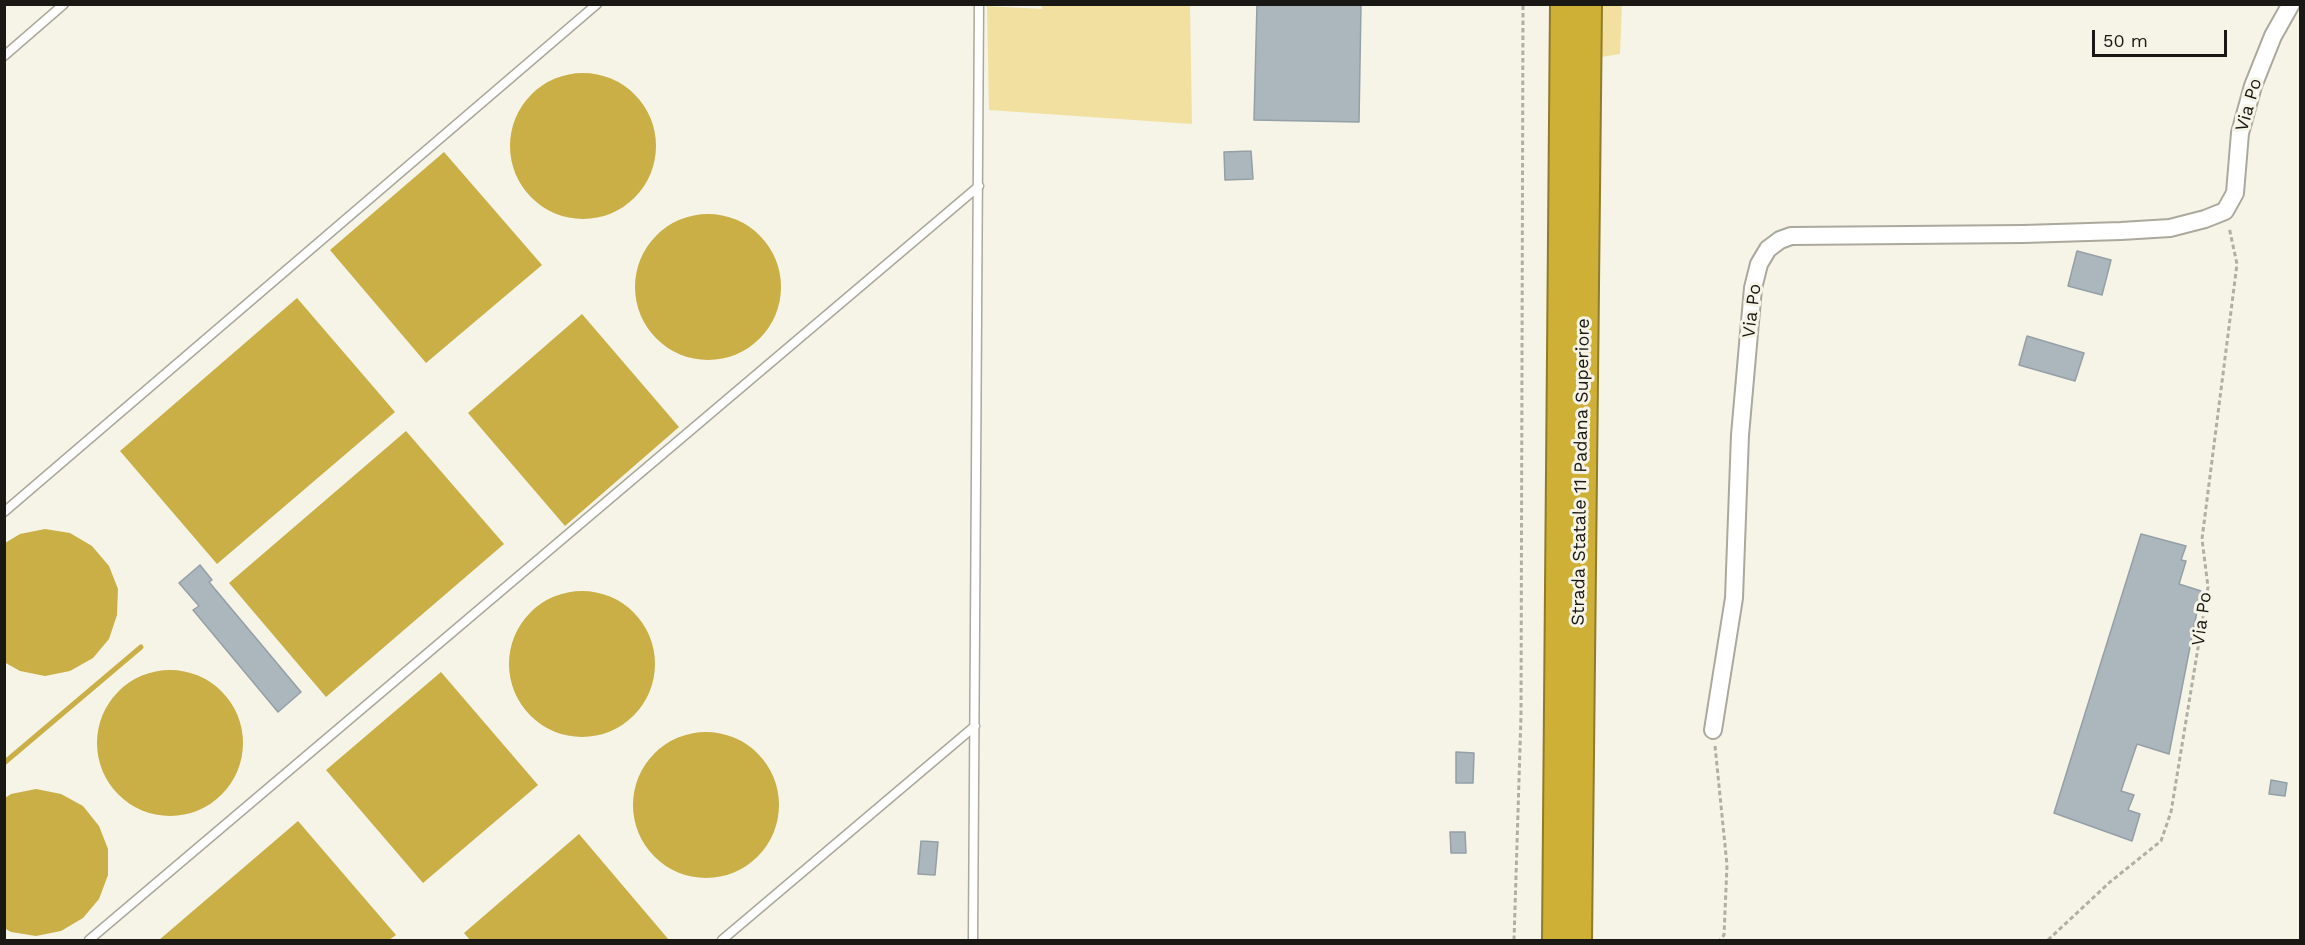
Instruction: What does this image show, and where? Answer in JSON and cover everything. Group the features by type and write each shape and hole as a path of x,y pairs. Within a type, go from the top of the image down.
{"highway":[{"name":"Strada Statale 11 Padana Superiore","path":"1557,940 1564,4"},
{"name":"Strada Statale 11 Padana Superiore","path":"1577,940 1587,4"}],"street":[{"name":"Via Po","path":"1713,730 1734,598 1740,435 1753,288 1759,264 1768,249 1780,240 1791,236 2034,234 2170,228 2225,211 2235,193 2240,133 2253,86 2273,36 2291,4"}],"lane":[{"path":"4,56 64,4"},
{"path":"4,512 597,4"},
{"path":"973,940 979,4"},
{"path":"89,940 979,186"},
{"path":"722,940 975,726"}],"path":[{"path":"1514,940 1521,716 1523,4"},
{"name":"Via Po","path":"2048,940 2110,882 2161,841 2171,812 2208,587 2202,539 2237,264 2225,211"},
{"path":"1713,730 1726,865 1724,935 1720,940"}],"shaded area":[{"path":"1042,5 1190,5 1192,124 989,110 987,6 1042,9"},
{"path":"1595,5 1622,5 1620,54 1595,58"},
{"path":"583,73 611,79 634,95 650,118 656,146 650,174 634,197 611,213 583,219 555,213 532,197 516,174 510,146 516,118 532,95 555,79"},
{"path":"444,152 542,265 426,363 330,250"},
{"path":"708,214 736,220 759,236 775,259 781,287 775,315 759,338 736,354 708,360 680,354 657,338 641,315 635,287 641,259 657,236 680,220"},
{"path":"297,298 395,412 217,564 120,451"},
{"path":"582,314 679,427 565,526 468,413"},
{"path":"406,431 504,544 326,697 229,583"},
{"path":"45,529 70,533 92,546 109,566 118,589 117,615 109,639 93,658 70,671 45,676 20,671 4,662 5,543 20,534"},
{"path":"582,591 610,597 633,613 649,636 655,664 649,692 633,715 610,731 582,737 554,731 531,715 515,692 509,664 515,636 531,613 554,597"},
{"path":"170,670 198,676 221,692 237,715 243,743 237,771 221,794 198,810 170,816 142,810 119,794 103,771 97,743 103,715 119,692 142,676"},
{"path":"441,672 538,785 423,883 326,770"},
{"path":"706,732 734,738 757,754 773,777 779,805 773,833 757,856 734,872 706,878 678,872 655,856 639,833 633,805 639,777 655,754 678,738"},
{"path":"36,789 61,794 83,806 99,826 108,849 108,875 99,899 83,918 61,931 36,936 11,932 4,928 5,798 11,794"},
{"path":"298,821 396,935 389,940 159,940"},
{"path":"579,834 669,940 470,940 464,933"}],"building":[{"path":"1257,4 1361,4 1359,122 1254,120"},
{"path":"1251,151 1253,179 1225,180 1224,152"},
{"path":"2077,251 2111,260 2102,295 2068,286"},
{"path":"2027,336 2084,353 2075,381 2019,365"},
{"path":"2141,534 2186,546 2181,560 2186,561 2179,584 2201,591 2169,754 2137,744 2121,791 2134,795 2128,810 2140,814 2132,841 2054,813"},
{"path":"200,565 212,580 209,582 301,692 278,712 193,610 199,606 179,583"},
{"path":"1456,752 1474,753 1473,783 1456,783"},
{"path":"2271,780 2287,783 2285,796 2269,794"},
{"path":"1450,832 1465,832 1466,853 1451,853"},
{"path":"921,841 938,842 935,875 918,874"}],"waterway":[{"path":"4,763 141,647"}]}
